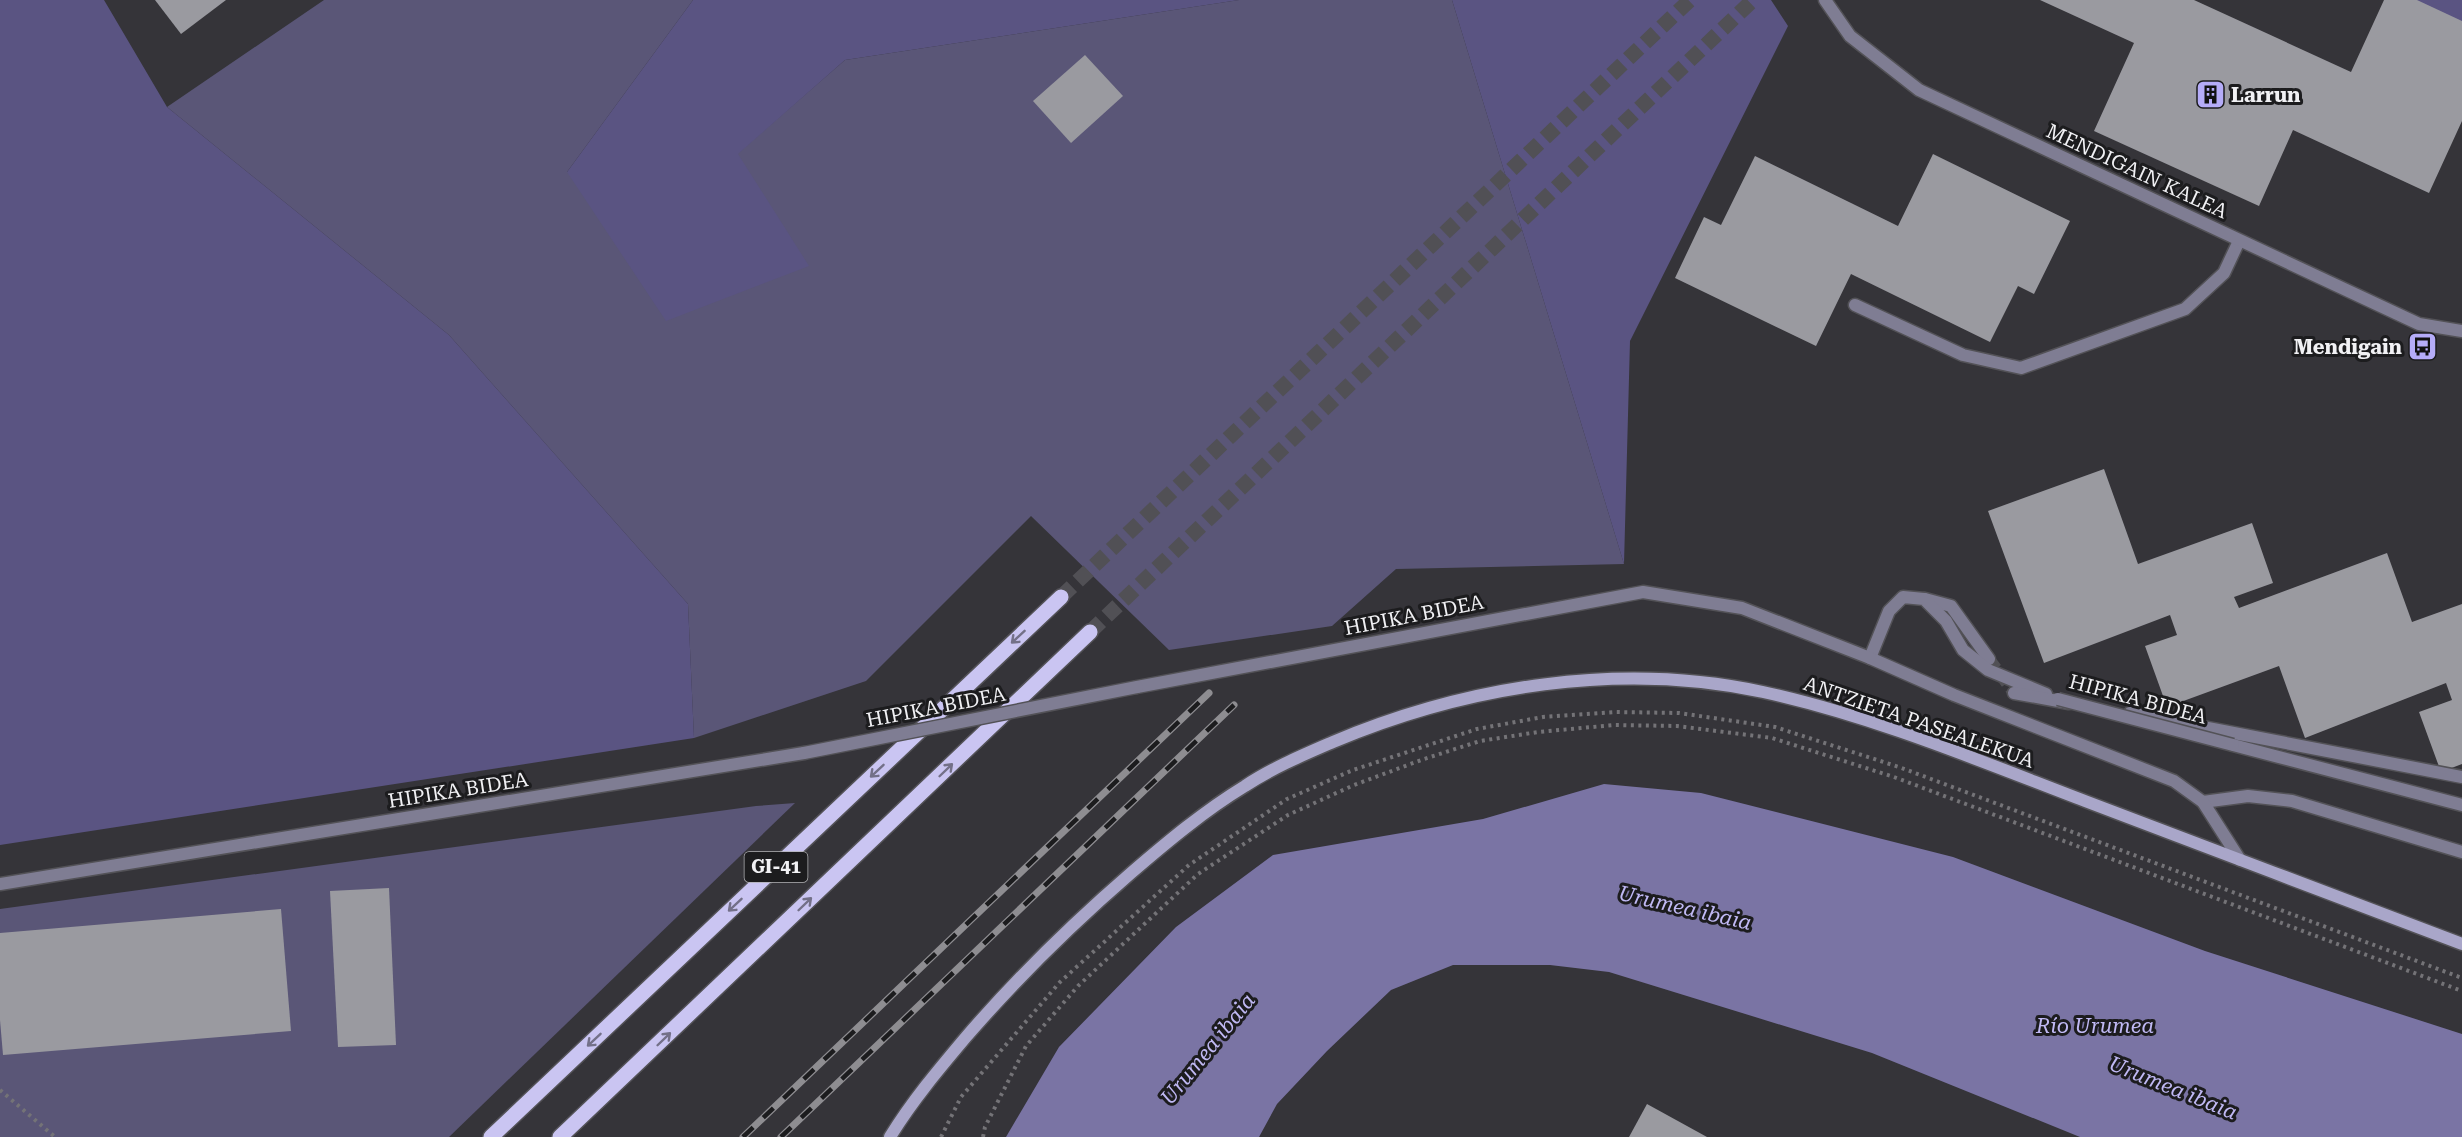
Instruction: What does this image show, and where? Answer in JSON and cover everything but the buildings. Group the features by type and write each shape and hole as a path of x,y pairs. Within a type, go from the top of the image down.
{"main road":[{"name":"GI-41","path":"491,1137 1061,597"},
{"name":"GI-41","path":"560,1137 1090,632"},
{"name":"ANTZIETA PASEALEKUA","path":"890,1137 927,1083 991,1009 1057,939 1149,858 1195,821 1246,785 1299,757 1413,712 1480,695 1549,684 1620,678 1689,681 1758,691 1825,707 1964,755 2462,944"}],"street":[{"name":"MENDIGAIN KALEA","path":"1825,0 1850,36 1919,90 2419,324 2462,331"},
{"path":"1855,305 1963,356 2021,368 2186,309 2223,273 2239,240"},
{"name":"HIPIKA BIDEA","path":"0,884 804,753 1137,687 1643,592 1742,608 1870,658 1954,695 2174,780 2203,802 2240,860"},
{"path":"1870,658 1889,611 1903,597 1924,598 1951,606 1989,658"},
{"name":"HIPIKA BIDEA","path":"1924,598 1946,621 1963,650 1988,670 2058,699 2462,805"},
{"path":"2014,693 2196,725 2462,777"},
{"path":"2203,802 2248,796 2292,801 2462,852"}],"path":[{"path":"941,1137 962,1097 1060,982 1189,865 1287,799 1353,770 1477,729 1543,717 1616,712 1679,713 1775,727 1910,771 2462,978"},
{"path":"983,1137 1026,1046 1078,986 1198,874 1288,815 1354,785 1480,741 1538,732 1614,725 1666,726 1772,738 1894,777 2462,991"},
{"path":"0,1090 55,1137"}],"shaded area":[{"path":"0,0 104,0 167,107 449,335 688,604 694,738 0,845"},
{"path":"324,0 693,0 567,172 737,154 845,60 1239,0 1452,0 1624,564 1396,569 1332,626 1169,650 1031,516 866,681 694,738 688,604 449,335 167,107"},
{"path":"693,0 1239,0 845,60 738,154 809,266 666,321 567,172"},
{"path":"1452,0 1771,0 1788,26 1630,341 1624,564"},
{"path":"2384,0 2462,0 2462,38"},
{"path":"795,803 449,1137 0,1137 0,909 756,806"}],"water":[{"name":"Río Urumea","path":"1604,784 1701,793 1953,857 2205,951 2462,1034 2462,1137 2080,1137 1872,1053 1609,972 1550,965 1453,965 1391,990 1327,1051 1277,1104 1259,1137 1006,1137 1059,1047 1176,927 1273,855 1483,819"}],"tunnel":[{"path":"1061,597 1690,0"},
{"path":"1090,632 1753,0"},
{"path":"1989,659 2014,693"}],"railway":[{"path":"743,1137 1209,693"},
{"path":"781,1137 1234,705"}],"place":[{"name":"Larrun","path":"2210,95"},
{"name":"Mendigain","path":"2423,347"}],"water label":[{"name":"Urumea ibaia","path":"1685,908"},
{"name":"Urumea ibaia","path":"1208,1049"},
{"name":"Urumea ibaia","path":"2173,1088"}]}
